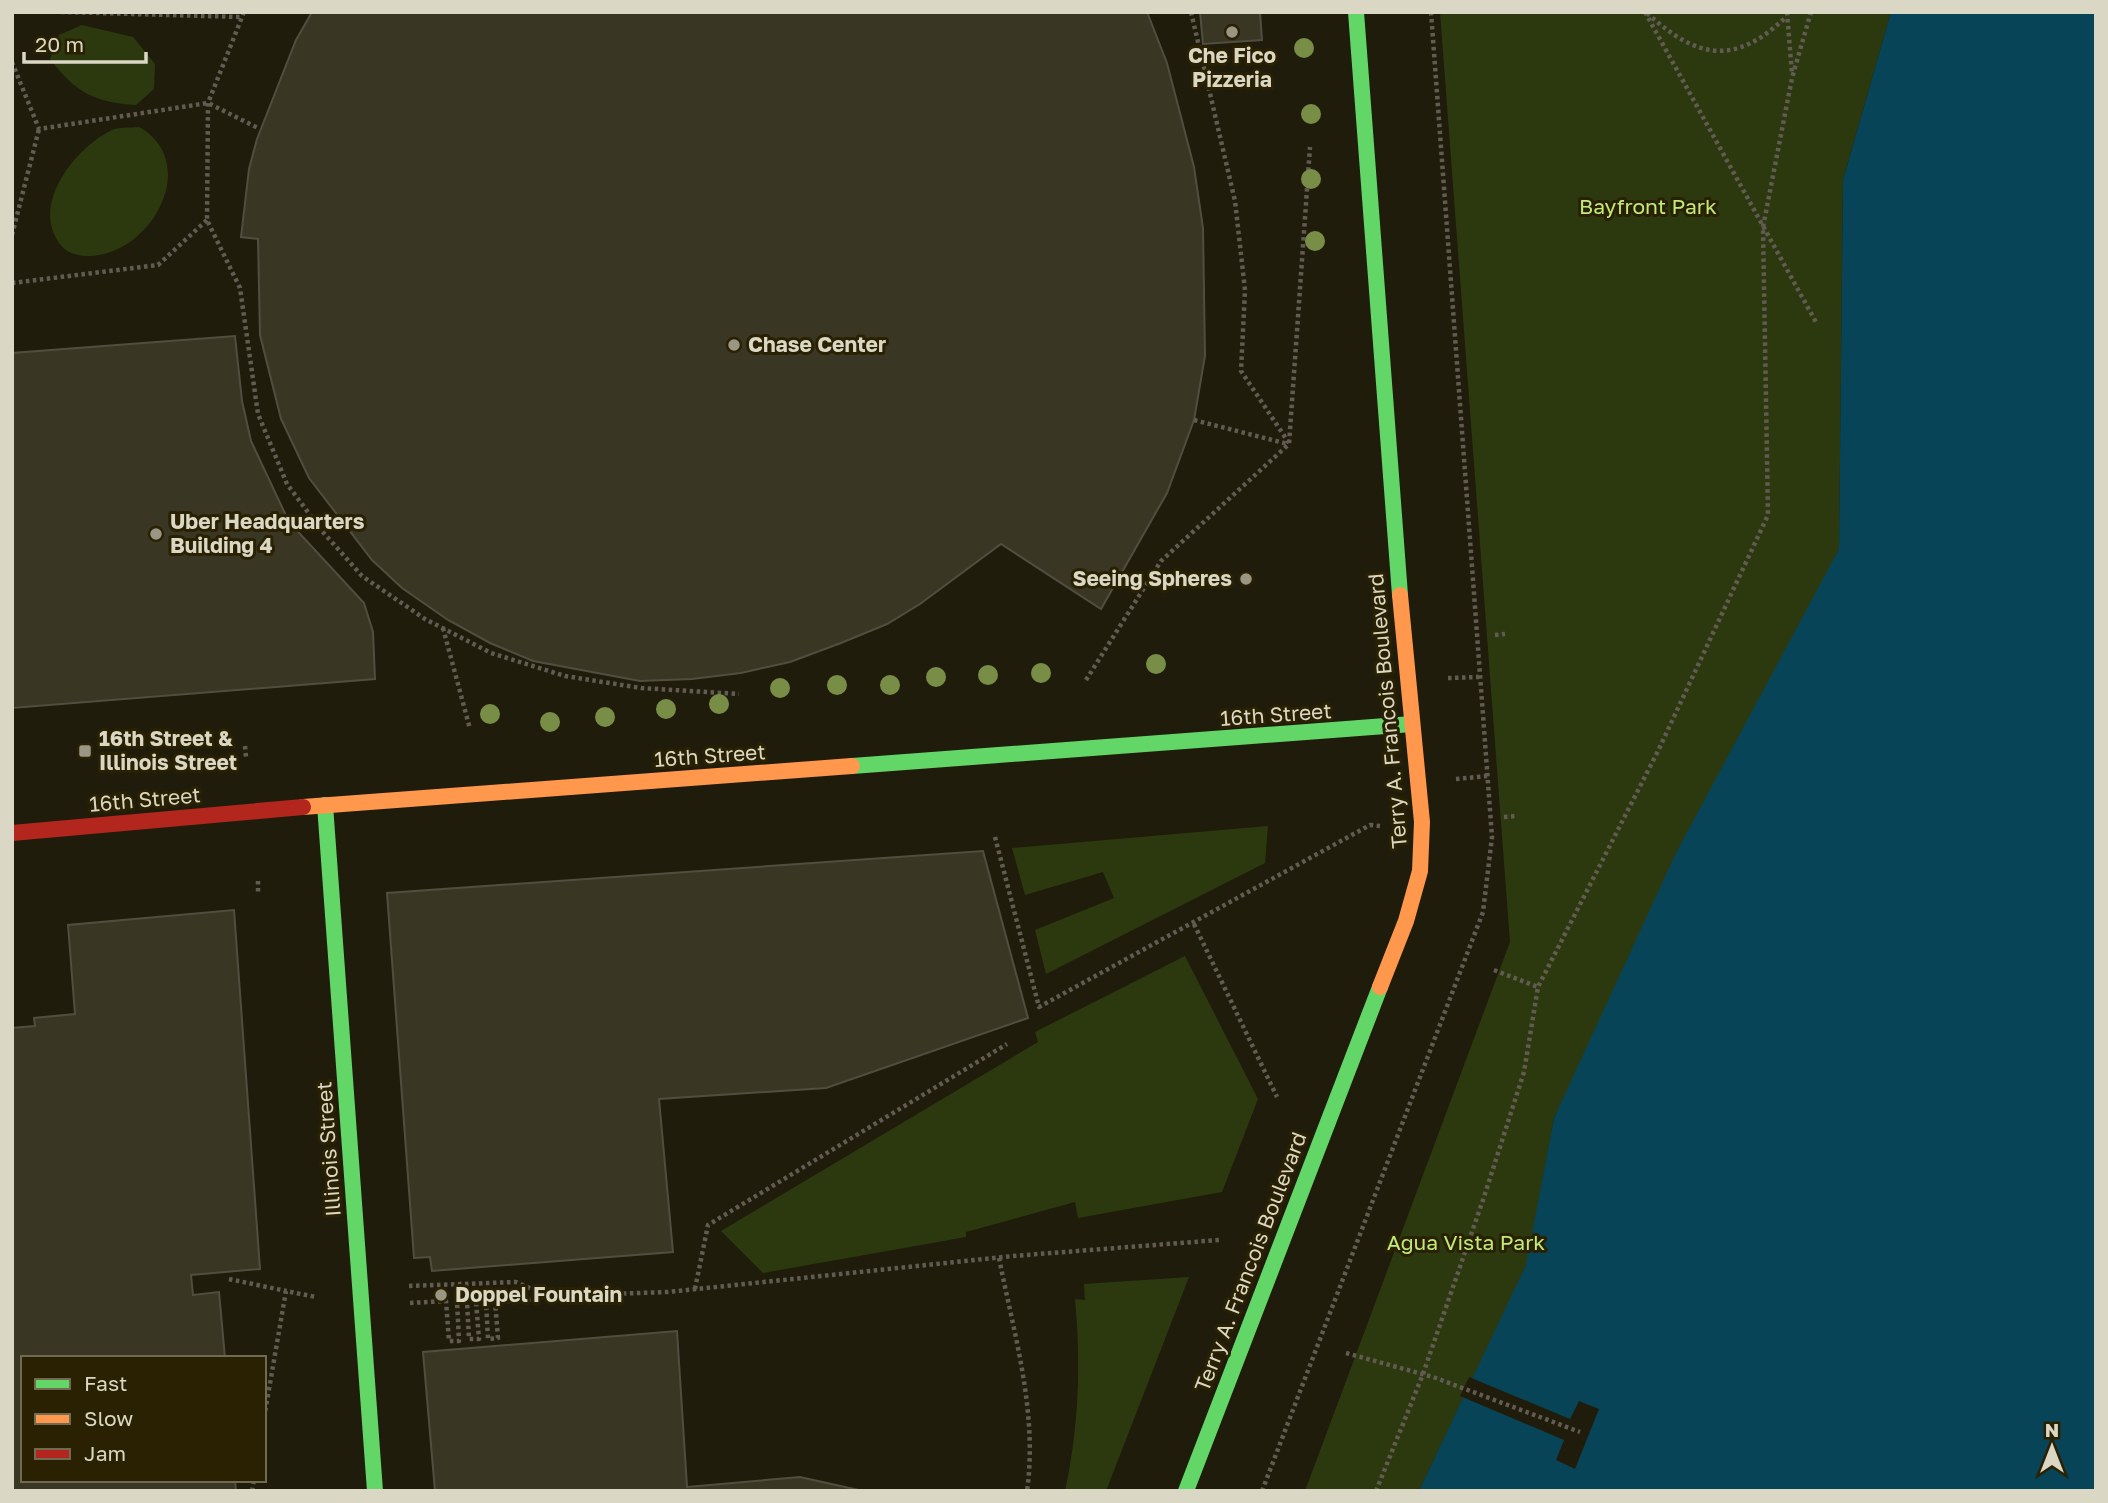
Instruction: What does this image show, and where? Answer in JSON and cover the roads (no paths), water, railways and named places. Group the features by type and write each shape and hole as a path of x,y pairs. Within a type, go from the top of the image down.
{"street":[{"name":"Terry A. Francois Boulevard","path":"1186,1491 1406,921 1420,871 1422,822 1401,612 1356,12"},
{"name":"16th Street","path":"12,833 325,805 1412,724"},
{"name":"Illinois Street","path":"325,805 375,1491"}],"water":[{"path":"1891,12 2096,12 2096,1491 1419,1491 1526,1265 1554,1118 1675,855 1839,549 1843,180"}],"place":[{"name":"Che Fico Pizzeria","path":"1232,32"},
{"name":"Chase Center","path":"734,345"},
{"name":"Uber Headquarters Building 4","path":"156,534"},
{"name":"Seeing Spheres","path":"1246,579"},
{"name":"16th Street & Illinois Street","path":"85,751"},
{"name":"Doppel Fountain","path":"441,1295"}],"park label":[{"name":"Bayfront Park","path":"1648,207"},
{"name":"Agua Vista Park","path":"1466,1243"}]}
